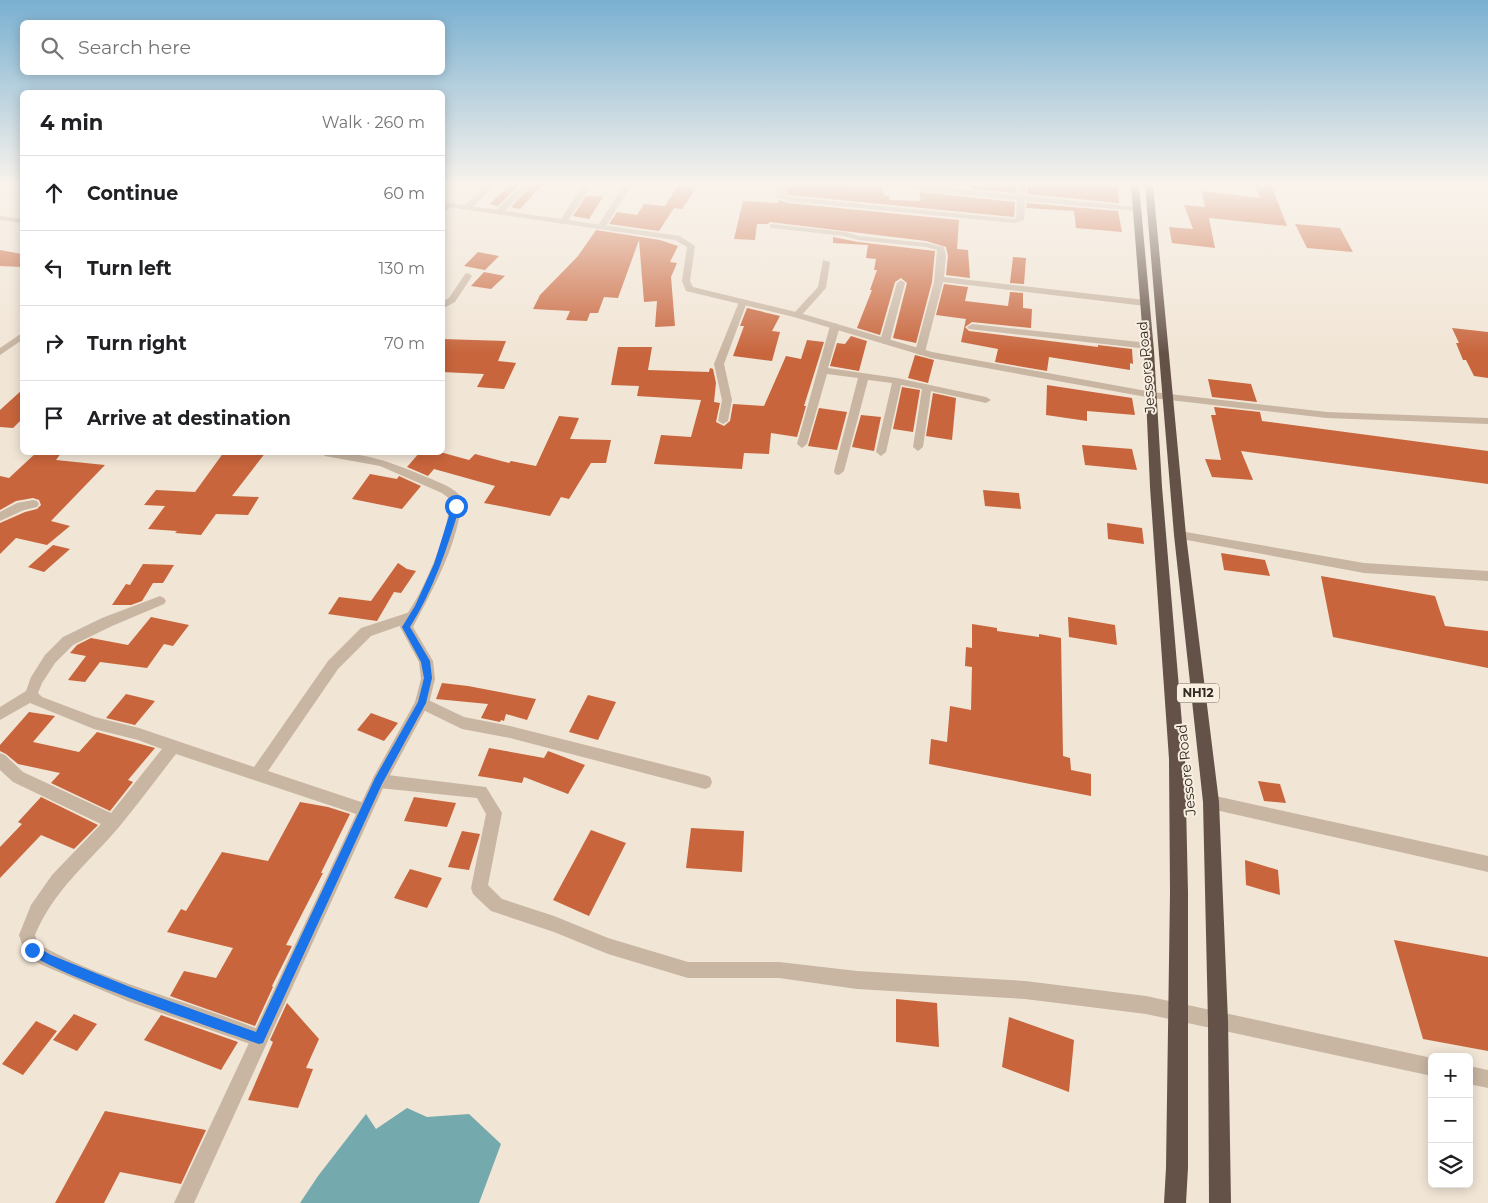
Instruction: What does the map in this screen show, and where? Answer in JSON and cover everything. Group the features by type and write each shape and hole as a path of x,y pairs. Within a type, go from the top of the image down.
{"highway":[{"name":"Jessore Road","path":"1140,241 1149,346 1156,487 1177,759 1180,892 1175,1203"},
{"name":"Jessore Road","path":"1154,241 1180,535 1211,802 1218,1021 1220,1203"}],"street":[{"path":"682,241 691,246 686,280 689,289 797,315 920,352 1168,398 1327,415 1488,421"},
{"path":"890,241 935,247 941,249 943,253 939,279 920,352"},
{"path":"797,315 822,288 826,262"},
{"path":"445,304 452,300 468,276"},
{"path":"939,279 1145,304"},
{"path":"885,341 901,283"},
{"path":"723,421 727,400 719,364 743,302"},
{"path":"802,444 835,326"},
{"path":"972,328 1149,346"},
{"path":"0,352 20,337"},
{"path":"822,370 897,381 986,400"},
{"path":"839,471 864,375"},
{"path":"881,452 897,381"},
{"path":"918,447 927,387"},
{"path":"184,1203 365,810 422,703 428,678 426,661 406,627 410,617 418,607 438,564 454,514 456,498 446,490 382,463 341,455"},
{"path":"0,517 21,506 33,504"},
{"path":"1180,535 1364,568 1488,576"},
{"path":"0,714 31,695 36,681 50,660 68,641 107,622 160,601"},
{"path":"257,775 333,665 366,632 410,617"},
{"path":"31,695 37,701 94,723 139,734 365,810"},
{"path":"422,703 462,723 510,732 705,782"},
{"path":"173,747 113,822 58,881 37,912 27,935 32,950 48,959 130,993 259,1038"},
{"path":"0,760 18,777 113,822"},
{"path":"379,781 482,792 494,813 479,888 497,905 554,924 608,946 688,970 779,970 856,980 1025,990 1146,1005 1428,1066"},
{"path":"1211,802 1488,864"},
{"path":"1473,1076 1488,1079"}],"water":[{"path":"407,1108 427,1117 469,1114 501,1144 479,1203 300,1203 318,1176 366,1114 376,1129"}],"building":[{"path":"588,241 639,241 618,298 604,297 598,313 590,313 587,321 566,320 570,311 533,309 540,295 578,256"},
{"path":"639,241 663,241 678,246 670,262 677,263 671,277 675,326 655,327 657,301 644,302"},
{"path":"833,241 854,241 935,251 932,282 916,343 893,338 907,283 901,278 895,282 880,335 857,328 872,290 870,290 877,270 874,270 876,259 866,258 868,245 833,243"},
{"path":"926,241 958,241 957,249 968,250 970,278 946,275 948,256 946,247"},
{"path":"1172,241 1214,241 1215,248 1172,243"},
{"path":"1304,241 1347,241 1353,252 1307,248"},
{"path":"0,250 20,254 20,267 0,266"},
{"path":"478,252 499,256 485,270 464,266"},
{"path":"1013,257 1026,258 1024,284 1010,283"},
{"path":"484,272 505,276 491,289 471,286"},
{"path":"944,284 968,287 965,301 1008,306 1010,292 1023,293 1023,308 1032,309 1031,328 972,322 965,327 969,331 1098,347 1098,345 1132,349 1133,364 1130,363 1130,370 1049,357 1047,371 995,362 998,349 961,342 966,319 936,315"},
{"path":"747,308 780,316 772,331 780,332 772,361 733,356 744,326 740,326"},
{"path":"1452,328 1488,332 1488,378 1474,376 1466,360 1463,360 1456,343 1459,343"},
{"path":"851,336 867,341 859,371 830,366 837,343 845,344"},
{"path":"445,339 506,341 498,361 516,363 504,389 477,387 484,374 445,372"},
{"path":"807,340 824,342 804,406 806,406 797,437 771,433 769,454 744,453 742,469 654,464 661,435 691,437 701,400 637,396 639,386 611,385 618,347 652,347 648,370 709,372 710,368 713,369 716,383 714,402 720,403 716,422 724,426 730,421 733,404 764,406 786,356 801,359"},
{"path":"915,355 934,360 928,383 908,378"},
{"path":"1208,379 1251,384 1257,402 1212,397"},
{"path":"1047,385 1132,398 1135,415 1087,411 1087,421 1046,415"},
{"path":"902,387 920,390 913,432 893,429"},
{"path":"20,392 20,421 13,428 0,427 0,410"},
{"path":"933,393 956,398 952,440 926,436"},
{"path":"1214,407 1260,412 1262,421 1488,451 1488,484 1241,451 1253,480 1212,477 1205,459 1221,460 1211,415 1216,415"},
{"path":"819,408 847,412 837,450 808,446"},
{"path":"861,415 881,417 874,451 852,447"},
{"path":"559,416 579,418 570,439 611,440 606,463 591,463 569,499 561,497 550,516 484,503 495,486 434,469 428,476 407,467 417,455 445,455 445,453 469,460 475,454 509,463 511,461 536,466"},
{"path":"1082,445 1132,449 1137,470 1085,465"},
{"path":"34,455 60,455 56,460 105,465 51,521 70,526 47,545 16,538 0,554 0,523 37,509 41,505 39,500 33,498 16,501 0,510 0,476 9,478"},
{"path":"222,455 264,455 232,496 259,497 248,515 216,514 201,535 148,529 165,506 144,505 156,490 195,492"},
{"path":"370,474 397,479 399,476 421,486 402,509 352,499"},
{"path":"983,490 1019,493 1021,509 985,506"},
{"path":"1107,523 1142,528 1144,544 1108,539"},
{"path":"53,545 70,549 44,572 28,567"},
{"path":"1221,553 1265,560 1270,576 1224,570"},
{"path":"398,563 407,569 416,571 401,593 394,592 377,621 328,614 339,597 371,601"},
{"path":"143,564 174,565 163,583 153,583 142,601 131,605 112,605 126,584 130,585"},
{"path":"1321,576 1435,596 1445,626 1488,631 1488,668 1333,637"},
{"path":"151,617 189,625 173,646 164,644 147,668 100,662 85,682 68,680 86,656 70,653 77,645 91,638 128,645"},
{"path":"1068,617 1115,625 1117,645 1069,637"},
{"path":"972,624 997,628 997,631 1039,637 1039,634 1061,638 1063,756 1070,758 1071,770 1091,774 1091,796 929,764 931,739 947,742 950,706 971,710 972,667 965,666 966,647 972,648"},
{"path":"442,683 536,699 527,720 506,714 504,721 501,720 500,722 481,718 488,704 436,699"},
{"path":"126,694 155,701 135,725 106,718"},
{"path":"588,695 616,702 598,740 569,732"},
{"path":"29,712 55,716 33,742 79,752 97,732 155,748 128,780 133,782 110,811 51,783 60,773 18,764 0,751 0,745"},
{"path":"371,713 398,723 384,741 357,730"},
{"path":"489,748 544,758 548,751 585,765 568,794 524,777 522,783 478,776"},
{"path":"1258,781 1280,784 1286,803 1264,801"},
{"path":"41,797 98,825 74,849 41,835 0,878 0,847 22,824 18,822"},
{"path":"414,797 456,803 447,827 404,821"},
{"path":"300,802 328,807 350,814 321,873 323,873 286,945 292,946 255,1026 170,996 184,971 216,978 233,948 167,932 181,909 186,911 222,852 268,861"},
{"path":"691,828 744,831 742,872 686,868"},
{"path":"591,830 626,843 589,916 553,900"},
{"path":"462,831 480,834 469,870 448,867"},
{"path":"1245,860 1278,870 1280,895 1246,885"},
{"path":"410,869 442,878 427,908 394,898"},
{"path":"1394,940 1488,957 1488,1051 1423,1039"},
{"path":"896,999 937,1003 939,1047 896,1042"},
{"path":"287,1003 319,1039 306,1068 313,1069 298,1108 248,1100 273,1042 270,1040"},
{"path":"74,1014 97,1024 77,1051 53,1040"},
{"path":"161,1015 238,1042 221,1070 144,1040"},
{"path":"1009,1017 1074,1040 1069,1092 1002,1067"},
{"path":"36,1021 57,1031 23,1075 2,1064"},
{"path":"105,1111 206,1130 181,1184 120,1172 104,1203 55,1203"}],"route":[{"path":"32,950 48,959 130,993 259,1038 379,781 422,703 428,678 426,661 406,627 410,617 418,607 438,564 456,506"}]}
